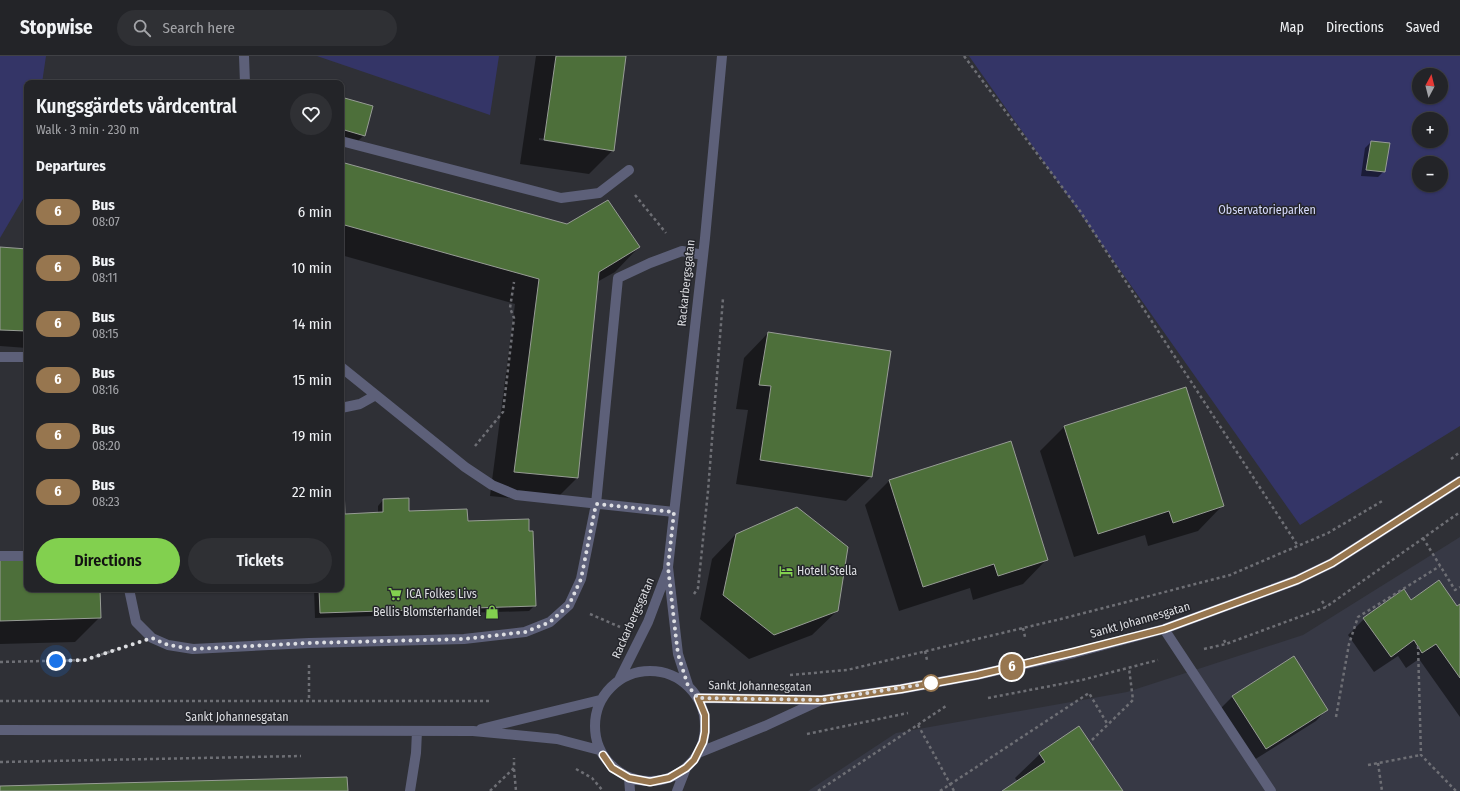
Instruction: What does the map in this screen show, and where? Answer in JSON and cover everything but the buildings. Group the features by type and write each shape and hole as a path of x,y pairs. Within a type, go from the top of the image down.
{"street":[{"path":"244,56 245,80"},
{"name":"Rackarbergsgatan","path":"688,686 678,654 668,567 703,255 722,56"},
{"path":"344,142 561,198 598,194 629,170"},
{"path":"130,592 136,622 152,638 168,645 193,649 309,643 464,639 525,632 550,622 569,605 581,579 596,504 618,278 650,263 682,251 703,255"},
{"path":"0,357 24,357"},
{"path":"344,369 460,463 492,484 516,495 674,512"},
{"path":"344,407 360,404 376,395"},
{"name":"Sankt Johannesgatan","path":"698,698 822,700 901,689 977,675 1164,629 1297,580 1332,563 1460,481"},
{"path":"0,556 24,556"},
{"name":"Rackarbergsgatan","path":"620,678 648,622 668,567"},
{"path":"1164,629 1271,791"},
{"path":"657,670 672,674 688,686 698,698 705,715 705,732 703,742 694,760 686,768 669,778 650,782 629,778 612,768 599,750 594,731 594,719 600,700 611,685 620,678 638,671 657,670"},
{"name":"Sankt Johannesgatan","path":"473,731 600,700"},
{"name":"Sankt Johannesgatan","path":"698,753 765,726 822,700"},
{"name":"Sankt Johannesgatan","path":"0,730 473,731 557,739 599,750"},
{"path":"410,791 416,753 417,731"},
{"path":"677,791 686,768"},
{"path":"629,778 630,791"}],"path":[{"path":"964,56 1080,211 1298,546"},
{"path":"620,177 682,251"},
{"path":"460,463 503,412 514,318 510,308 514,282"},
{"path":"698,588 708,491 724,293"},
{"path":"1448,460 1460,452"},
{"path":"786,675 847,670 1065,618 1230,575 1328,533 1390,497"},
{"path":"1224,640 1226,644 1326,607 1460,512"},
{"path":"1423,538 1456,590 1460,587"},
{"path":"1336,717 1349,644 1358,617 1440,566"},
{"path":"1322,600 1326,607"},
{"path":"569,605 623,628"},
{"path":"1023,628 1025,637"},
{"path":"0,662 85,660 152,638"},
{"path":"309,643 309,701"},
{"path":"1418,646 1421,755 1456,791"},
{"path":"925,651 927,660"},
{"path":"1092,740 1133,700 1130,668"},
{"path":"940,791 1089,693 1108,725"},
{"path":"0,701 498,701"},
{"path":"818,791 946,706"},
{"path":"918,725 954,791"},
{"path":"514,753 516,791"},
{"path":"1368,765 1421,755"},
{"path":"0,762 306,756"},
{"path":"1378,763 1382,791"},
{"path":"490,791 514,768"},
{"path":"571,768 592,778 603,791"}],"shaded area":[{"path":"1460,537 1460,791 808,791 896,733 1127,692 1303,635"}],"green space":[{"path":"0,56 46,56 42,80 24,80 24,197 0,238"},
{"path":"317,56 499,56 490,115"},
{"name":"Observatorieparken","path":"969,56 1460,56 1460,426 1300,525"}],"bus line":[{"name":"6","path":"603,755 612,768 629,778 650,782 669,778 686,768 694,760 703,742 705,732 705,715 698,698 822,700 901,689 977,675 1164,629 1297,580 1332,563 1460,481"}],"place":[{"name":"Hotell Stella","path":"786,571"},
{"name":"ICA Folkes Livs","path":"395,594"},
{"name":"Bellis Blomsterhandel","path":"492,612"}],"route":[{"path":"56,661 85,660 152,638 168,645 193,649 309,643 464,639 525,632 550,622 569,605 581,579 596,504 674,512 668,567 678,654 688,686 698,698 822,700 901,689 931,683"}]}
